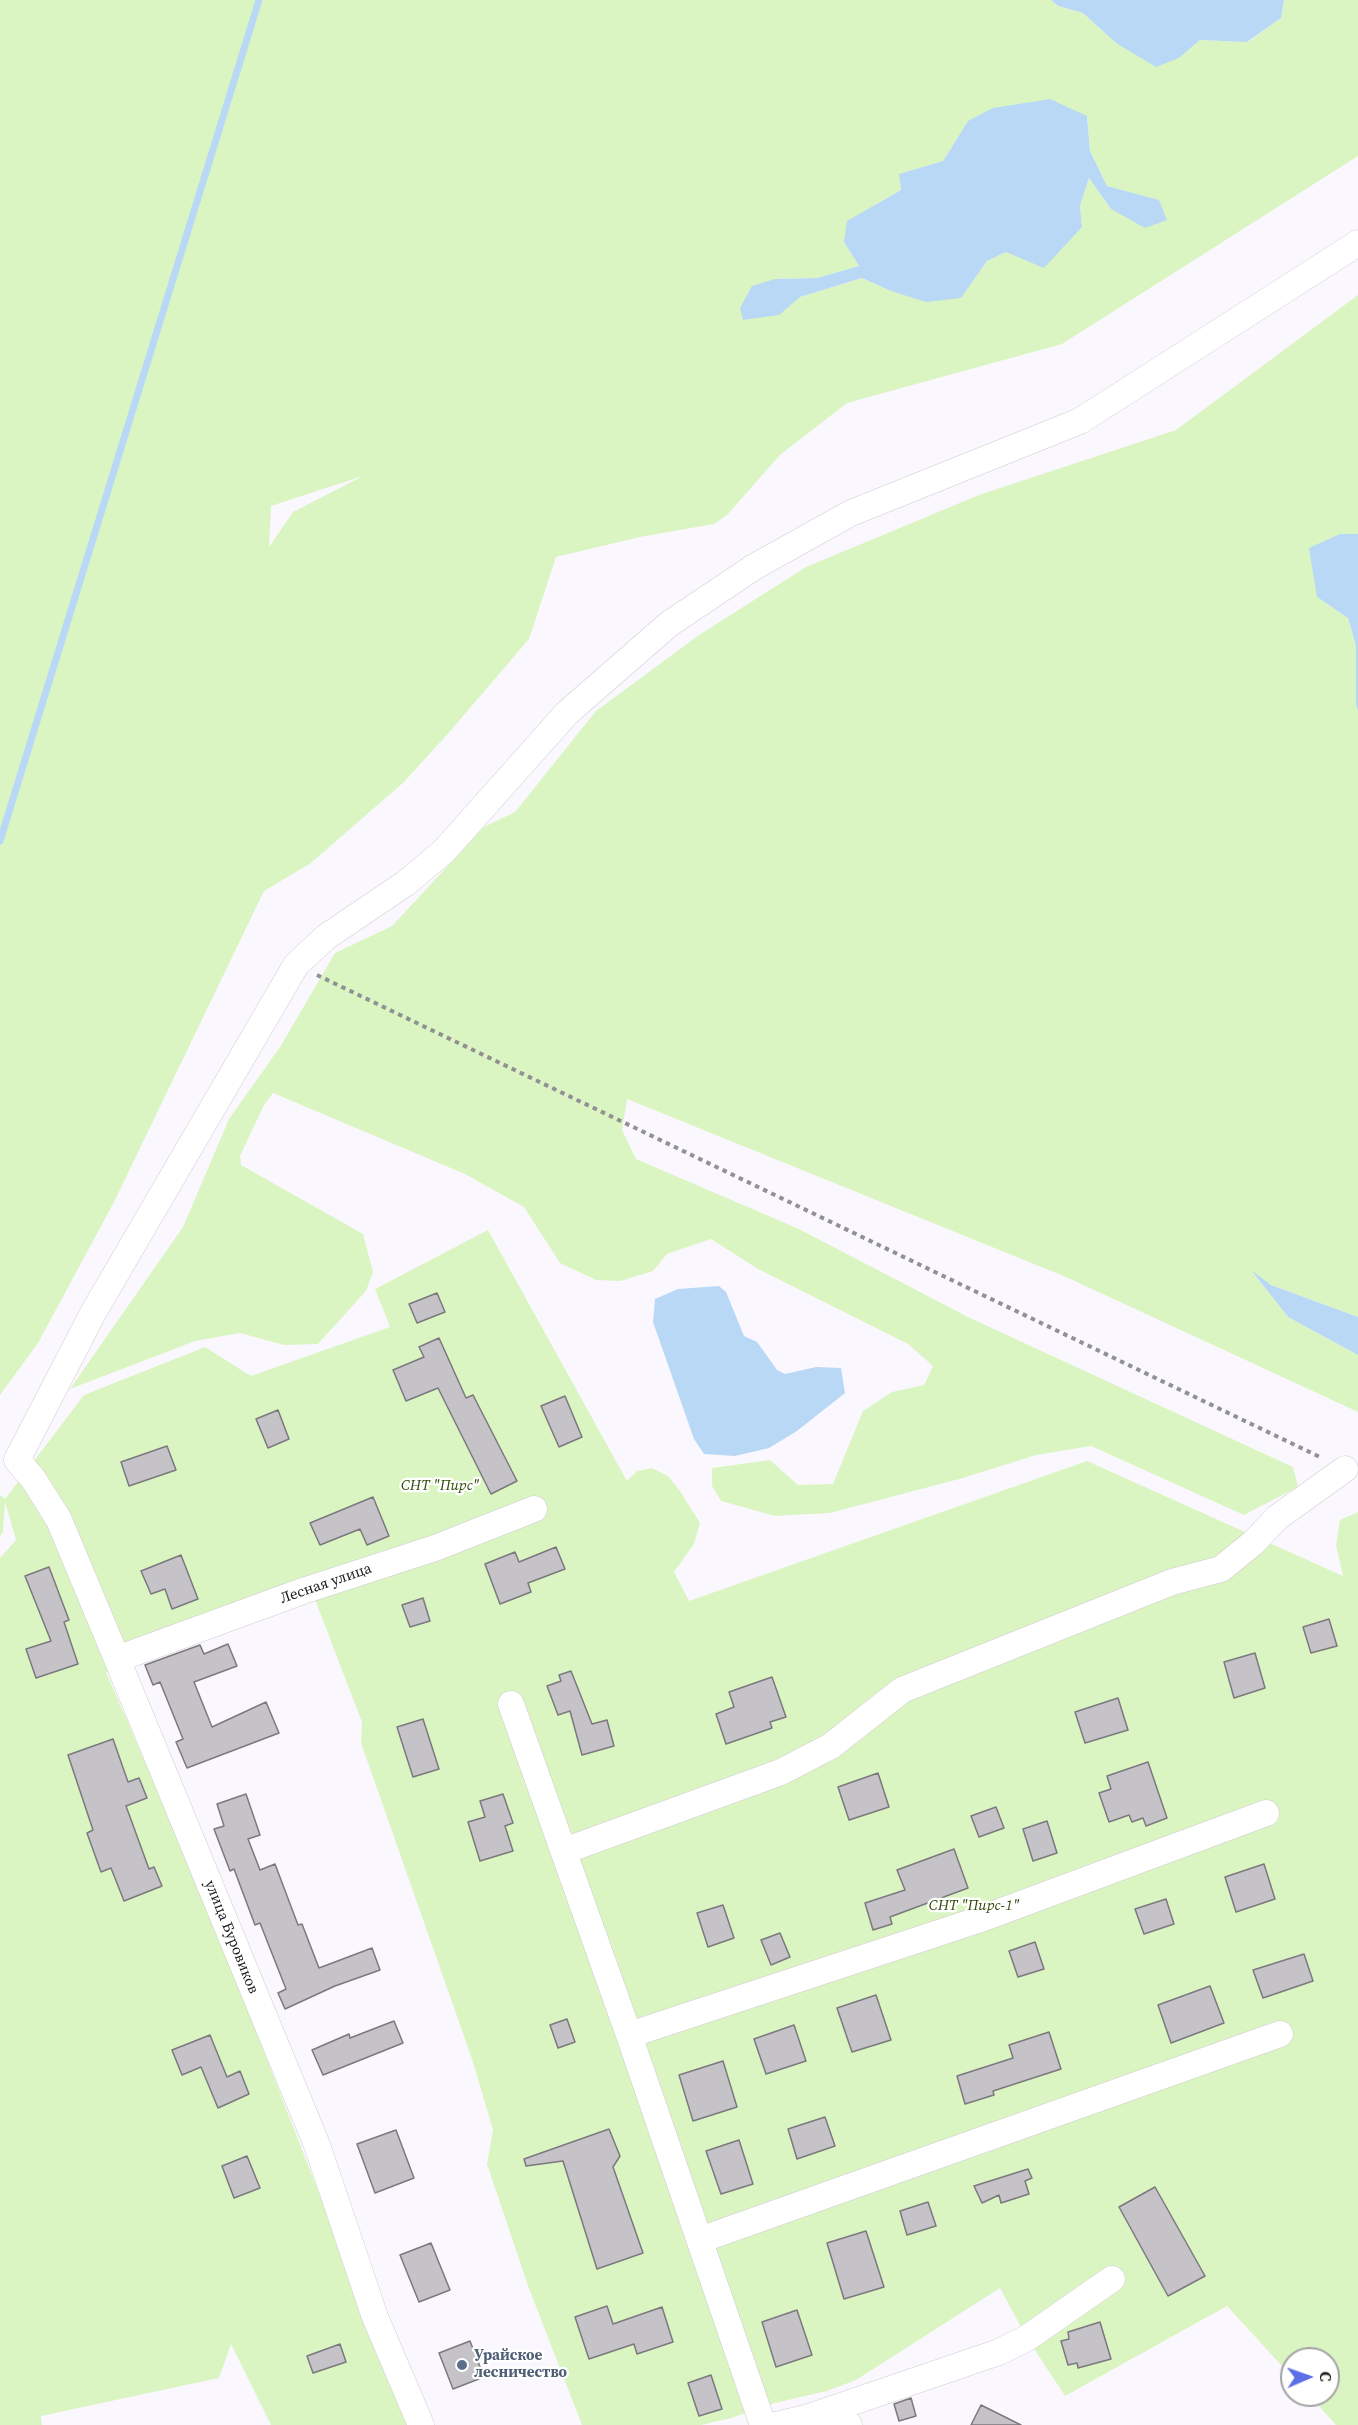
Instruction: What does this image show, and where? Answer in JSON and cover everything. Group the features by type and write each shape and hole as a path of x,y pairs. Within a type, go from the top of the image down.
{"street":[{"path":"8,1461 296,965 326,936 406,883 444,851 567,713 678,618 754,567 851,513 1080,421 1358,243"},
{"name":"улица Буровиков","path":"8,1461 34,1480 59,1520 317,2145 375,2317 421,2425"},
{"path":"564,1851 781,1772 831,1746 902,1690 1172,1582 1221,1569 1253,1543 1278,1517 1345,1469"},
{"name":"Лесная улица","path":"117,1659 303,1591 435,1548 534,1509"},
{"path":"511,1704 763,2425"},
{"path":"628,2035 978,1920 1266,1814"},
{"path":"700,2240 1280,2034"},
{"path":"776,2425 806,2418 999,2352 1027,2338 1112,2280"},
{"path":"806,2418 849,2425"}],"path":[{"path":"296,965 1345,1469"}],"green space":[{"path":"0,0 1051,0 1058,6 1083,13 1116,43 1179,58 1200,40 1248,42 1281,18 1284,0 1358,0 1358,156 1062,344 847,403 780,455 727,515 714,524 640,537 556,557 529,639 452,729 404,782 311,863 264,891 114,1202 38,1343 0,1395","holes":["1087,116 1090,151 1107,186 1158,200 1111,209 1089,178 1080,206 1082,227 1006,252 987,261 960,298 891,291 862,278 800,297 775,279 817,278 859,266 844,242 876,204 901,190 900,174 943,161 968,121","363,476 293,512 269,547 271,506"]},
{"path":"1358,295 1358,534 1339,534 1317,597 1348,618 1356,646 1358,712 1358,1317 1271,1285 1253,1273 1288,1317 1358,1355 1358,1412 1066,1277 627,1099 622,1130 636,1159 799,1229 970,1318 1293,1467 1298,1487 1244,1515 1091,1446 1036,1455 963,1478 830,1513 775,1516 721,1501 712,1486 712,1468 770,1460 798,1485 833,1484 863,1411 892,1392 924,1385 933,1366 908,1344 758,1269 711,1239 667,1254 653,1271 620,1281 596,1280 560,1263 524,1207 465,1174 273,1093 264,1105 240,1156 241,1165 363,1234 373,1272 366,1291 318,1344 284,1345 240,1333 195,1341 70,1389 183,1227 229,1119 280,1047 335,953 392,926 484,827 515,812 596,711 699,635 806,567 979,495 1176,430"},
{"name":"СНТ \"Пирс-1\"","path":"488,1230 627,1481 637,1471 652,1468 668,1476 700,1523 694,1544 674,1572 689,1601 1087,1461 1343,1576 1336,1545 1340,1520 1358,1512 1358,2425 1336,2425 1320,2407 1340,2407 1340,2347 1280,2347 1280,2364 1227,2306 1065,2396 1027,2338 1000,2288 856,2380 827,2391 775,2403 731,2418 701,2425 582,2425 528,2286 487,2164 493,2130 472,2059 361,1743 362,1722 314,1597 106,1672 208,1908 366,2314 412,2425 271,2425 231,2344 219,2378 41,2416 42,2425 0,2425 0,1558 16,1540 5,1502 3,1532 0,1536 0,1495 5,1499 84,1395 205,1347 251,1376 390,1327 375,1289"}],"water":[{"path":"1051,0 1284,0 1281,18 1247,42 1200,40 1179,58 1156,67 1116,43 1083,13 1058,6"},
{"path":"1050,99 1087,116 1090,151 1107,186 1159,200 1167,220 1145,228 1111,209 1089,178 1080,206 1082,227 1044,268 1006,252 987,261 961,298 926,302 891,291 862,278 800,297 779,315 743,320 740,308 752,286 775,279 817,278 859,266 844,242 847,221 901,190 899,174 943,161 968,121 993,108"},
{"path":"1340,534 1358,534 1358,712 1356,646 1348,618 1317,597 1309,548"},
{"path":"1251,1270 1271,1285 1358,1317 1358,1355 1288,1317"},
{"path":"719,1286 726,1292 744,1336 757,1342 777,1370 785,1374 816,1367 841,1368 845,1393 797,1431 769,1448 735,1456 704,1454 694,1439 653,1322 655,1299 678,1289"}],"building":[{"path":"437,1293 445,1312 417,1323 409,1304"},
{"path":"439,1338 466,1398 473,1395 517,1481 491,1494 438,1388 406,1401 393,1370 424,1357 419,1347"},
{"path":"565,1396 582,1437 559,1447 541,1406"},
{"path":"278,1410 289,1439 268,1448 256,1419"},
{"path":"167,1446 176,1470 129,1486 121,1462"},
{"path":"373,1497 389,1536 367,1545 360,1529 320,1545 310,1523"},
{"path":"556,1547 565,1569 528,1583 531,1592 500,1604 485,1564 515,1552 519,1562"},
{"path":"181,1555 198,1599 172,1609 165,1589 151,1594 141,1571"},
{"path":"49,1567 69,1620 64,1622 78,1664 36,1678 26,1649 51,1641 25,1576"},
{"path":"423,1598 430,1621 410,1627 402,1605"},
{"path":"1329,1619 1337,1646 1311,1653 1303,1627"},
{"path":"228,1644 237,1666 194,1682 212,1727 266,1702 279,1733 187,1768 176,1742 183,1739 160,1682 153,1685 145,1665 200,1645 204,1654"},
{"path":"1255,1653 1265,1688 1234,1698 1224,1662"},
{"path":"571,1671 592,1724 607,1720 614,1746 582,1755 570,1711 558,1715 547,1686 561,1681 559,1675"},
{"path":"772,1677 786,1717 770,1722 772,1728 726,1744 716,1714 734,1707 729,1692"},
{"path":"1118,1698 1128,1730 1085,1743 1075,1712"},
{"path":"423,1719 439,1769 413,1777 397,1727"},
{"path":"113,1739 128,1782 139,1778 147,1798 126,1806 149,1869 154,1867 162,1886 124,1901 111,1868 101,1872 87,1833 93,1830 68,1755"},
{"path":"1148,1762 1167,1818 1146,1826 1143,1818 1132,1822 1129,1815 1109,1822 1099,1793 1111,1789 1107,1776"},
{"path":"878,1773 889,1807 849,1820 838,1787"},
{"path":"246,1794 260,1835 248,1839 260,1870 275,1864 298,1925 302,1924 319,1968 372,1948 380,1970 335,1986 285,2009 278,1993 286,1989 260,1923 255,1925 234,1869 230,1871 214,1829 224,1826 217,1804"},
{"path":"503,1794 513,1823 505,1826 513,1851 480,1861 468,1822 485,1817 480,1801"},
{"path":"996,1807 1004,1828 979,1837 971,1816"},
{"path":"1047,1821 1057,1853 1033,1861 1023,1829"},
{"path":"954,1849 968,1888 890,1917 892,1924 873,1930 865,1903 905,1890 897,1870"},
{"path":"1264,1864 1275,1899 1236,1912 1225,1877"},
{"path":"1166,1899 1174,1924 1144,1934 1135,1909"},
{"path":"723,1905 734,1938 708,1947 697,1913"},
{"path":"780,1933 790,1957 771,1965 761,1940"},
{"path":"1035,1942 1044,1969 1018,1977 1009,1951"},
{"path":"1304,1954 1313,1981 1263,1998 1253,1970"},
{"path":"1210,1986 1224,2023 1171,2043 1158,2005"},
{"path":"876,1995 891,2040 852,2052 837,2008"},
{"path":"567,2019 575,2042 558,2048 550,2025"},
{"path":"394,2021 403,2043 323,2075 312,2050 349,2034 350,2038"},
{"path":"794,2025 806,2061 766,2074 754,2039"},
{"path":"1049,2032 1061,2069 993,2091 994,2095 965,2104 957,2076 1013,2058 1009,2045"},
{"path":"210,2035 227,2077 240,2071 249,2094 218,2108 201,2067 182,2075 172,2050"},
{"path":"723,2061 737,2107 693,2121 679,2075"},
{"path":"825,2117 835,2146 797,2159 788,2129"},
{"path":"609,2129 620,2156 613,2167 643,2253 597,2269 563,2161 526,2166 524,2159"},
{"path":"396,2130 414,2178 375,2193 357,2144"},
{"path":"739,2140 753,2184 721,2194 706,2151"},
{"path":"247,2156 260,2188 234,2198 222,2166"},
{"path":"1028,2169 1032,2178 1025,2181 1029,2194 1001,2203 999,2195 982,2203 974,2186"},
{"path":"1155,2187 1205,2276 1168,2296 1119,2207"},
{"path":"928,2202 936,2226 907,2235 900,2211"},
{"path":"866,2231 884,2287 844,2299 827,2243"},
{"path":"431,2243 450,2290 419,2302 400,2255"},
{"path":"607,2306 613,2324 662,2307 673,2342 637,2354 634,2344 589,2359 575,2317"},
{"path":"797,2310 812,2355 776,2367 762,2322"},
{"path":"1100,2322 1111,2359 1078,2368 1077,2363 1068,2365 1061,2341 1069,2339 1068,2332"},
{"name":"Урайское лесничество","path":"470,2341 484,2377 453,2389 439,2353"},
{"path":"340,2344 346,2362 313,2373 307,2356"},
{"path":"711,2375 722,2409 699,2416 688,2383"},
{"path":"911,2398 916,2416 899,2421 894,2404"},
{"path":"981,2405 1021,2425 971,2425"}],"waterway":[{"path":"0,841 259,0"}],"place":[{"name":"Урайское лесничество","path":"462,2365"}],"park label":[{"name":"СНТ \"Пирс\"","path":"440,1486"}]}
